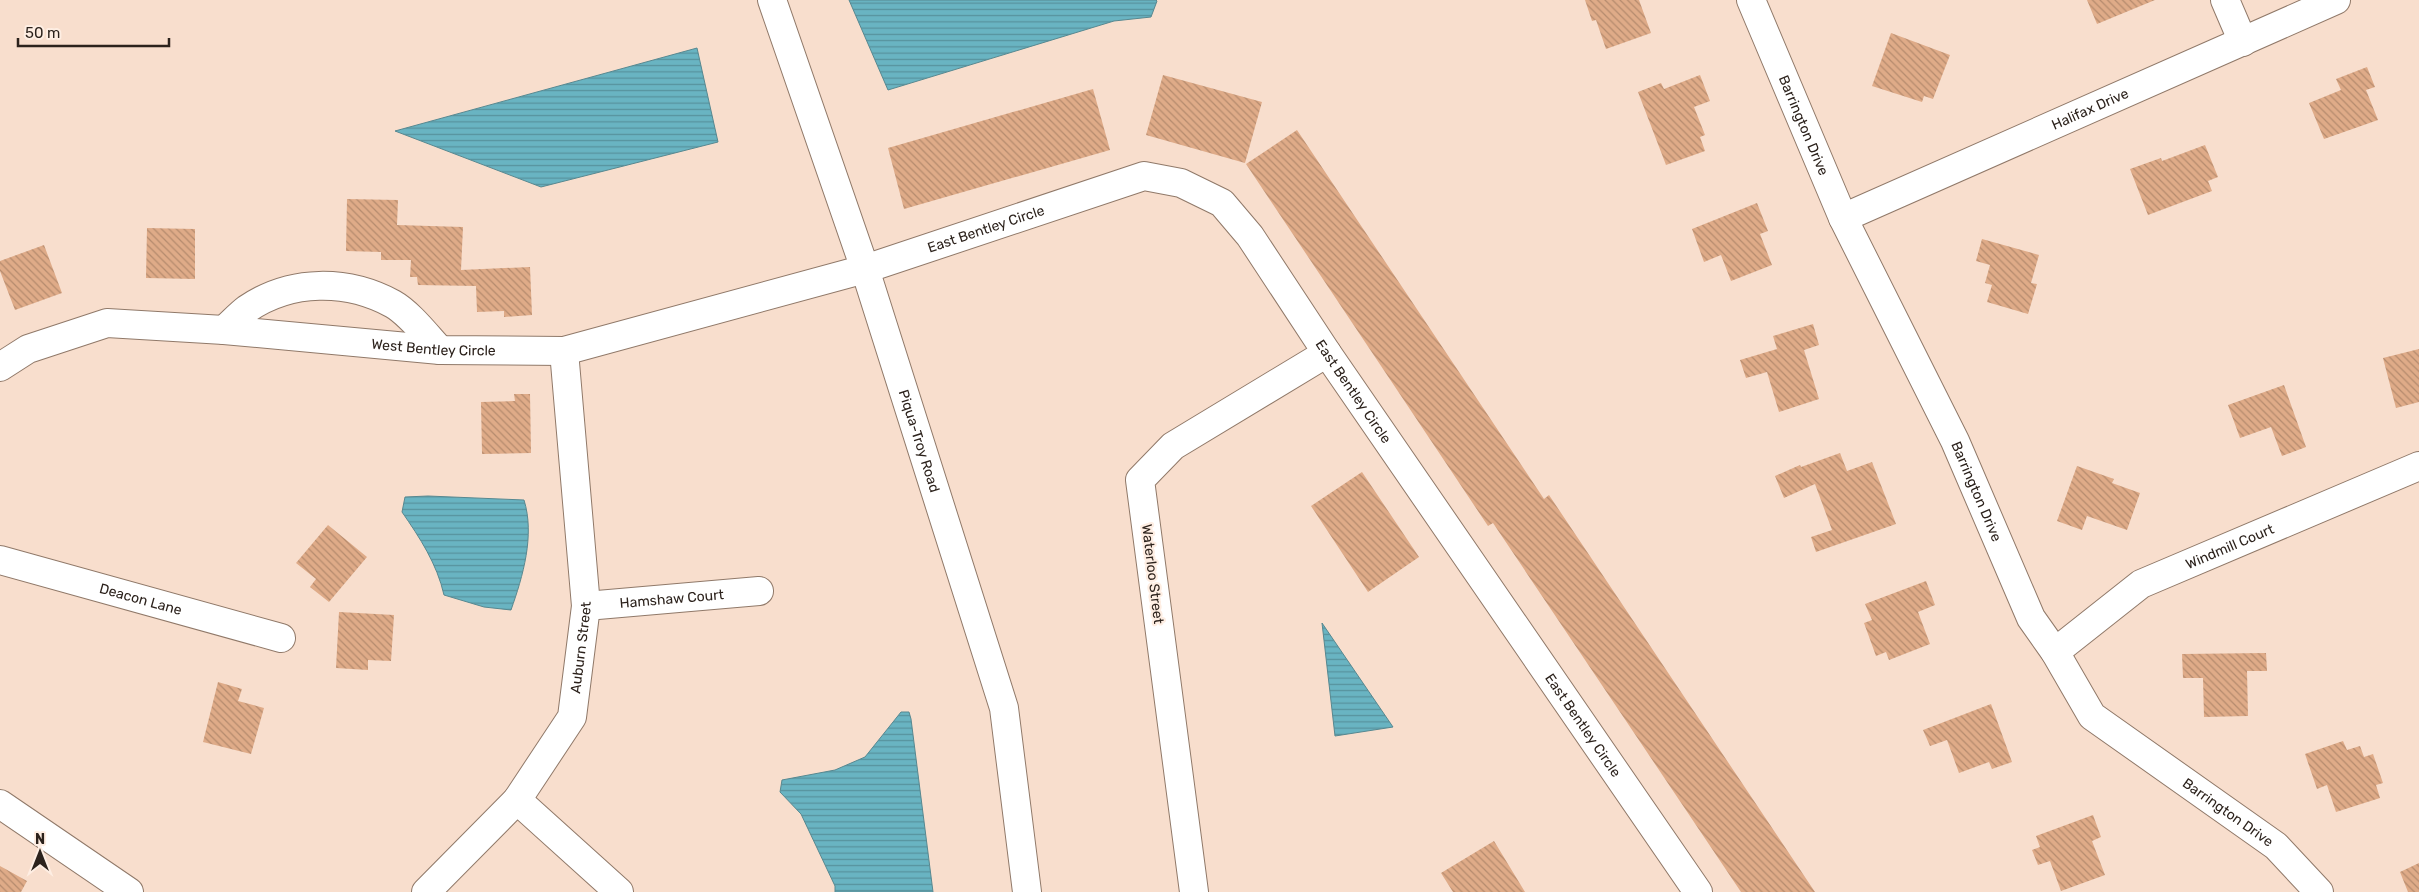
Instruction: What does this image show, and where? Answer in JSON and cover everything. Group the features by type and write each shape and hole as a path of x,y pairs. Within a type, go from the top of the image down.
{"street":[{"name":"Piqua-Troy Road","path":"772,0 865,269 1004,708 1027,892"},
{"name":"Barrington Drive","path":"1751,0 1844,218 1954,441 2031,618 2055,652 2092,716 2276,846 2319,892"},
{"path":"2225,0 2243,42"},
{"name":"Halifax Drive","path":"1844,218 2336,0"},
{"name":"East Bentley Circle","path":"865,269 1144,176 1181,183 1222,203 1250,236 1327,353 1698,892"},
{"name":"West Bentley Circle","path":"0,367 28,349 107,323 224,330 440,350 564,351 865,269"},
{"path":"224,330 247,310 280,292 314,284 358,290 394,304 440,350"},
{"name":"Auburn Street","path":"426,892 517,800 572,717 586,606 564,351"},
{"name":"Waterloo Street","path":"1194,892 1140,480 1173,446 1327,353"},
{"name":"Windmill Court","path":"2055,652 2141,584 2419,466"},
{"name":"Deacon Lane","path":"0,560 281,638"},
{"name":"Hamshaw Court","path":"586,606 759,591"},
{"path":"517,800 619,892"},
{"path":"0,804 129,892"}],"water":[{"path":"849,0 1157,1 1151,17 1114,21 888,90"},
{"path":"697,48 718,142 541,187 395,131"},
{"path":"428,496 524,500 527,513 528,541 520,583 511,610 484,607 444,595 432,562 402,512 405,497"},
{"path":"1322,623 1393,727 1335,736"},
{"path":"901,712 909,712 911,719 933,892 835,892 835,886 801,814 780,792 782,780 835,770 865,757"}],"building":[{"path":"1585,0 1639,0 1651,33 1606,49 1596,20 1592,21"},
{"path":"2087,0 2155,0 2097,24"},
{"path":"1891,33 1950,55 1933,99 1924,96 1922,102 1872,86"},
{"path":"2367,67 2375,87 2366,90 2378,120 2324,139 2309,103 2341,90 2336,79"},
{"path":"1163,75 1262,102 1245,163 1146,135"},
{"path":"1700,75 1710,101 1694,107 1705,135 1700,137 1705,151 1666,165 1638,92 1661,83 1664,89"},
{"path":"1093,89 1110,150 904,209 888,148"},
{"path":"1297,130 1544,499 1549,495 1815,892 1741,892 1493,523 1488,526 1246,164"},
{"path":"2205,145 2218,177 2208,181 2212,191 2148,215 2130,169 2161,158 2162,161"},
{"path":"347,199 398,200 397,225 463,227 461,270 530,267 532,315 504,317 504,311 477,312 476,286 418,285 417,277 410,277 411,260 381,260 381,252 346,251"},
{"path":"1757,203 1768,231 1760,234 1772,265 1731,281 1721,255 1704,262 1692,229"},
{"path":"147,228 195,229 195,279 146,278"},
{"path":"1982,239 2039,255 2031,283 2037,284 2028,314 1987,302 1992,285 1985,283 1990,265 1976,261"},
{"path":"44,245 62,293 15,310 0,271 0,261"},
{"path":"1813,324 1819,345 1804,350 1819,399 1779,412 1767,372 1746,378 1740,360 1777,349 1773,336"},
{"path":"2419,349 2419,402 2396,408 2383,358"},
{"path":"2284,385 2306,447 2282,456 2271,427 2240,438 2228,405"},
{"path":"514,394 530,394 531,453 482,454 481,402 515,401"},
{"path":"1840,453 1847,471 1872,462 1896,524 1816,552 1811,537 1832,530 1815,484 1784,498 1775,476 1800,465 1801,467"},
{"path":"2077,466 2114,479 2112,483 2140,493 2127,530 2087,516 2082,530 2057,521"},
{"path":"1362,472 1419,557 1368,592 1311,506"},
{"path":"328,525 367,557 329,602 310,587 316,579 296,563"},
{"path":"1926,581 1935,605 1918,612 1930,644 1889,660 1886,652 1876,656 1864,623 1872,620 1865,604"},
{"path":"339,612 394,615 391,661 368,660 368,670 336,668"},
{"path":"2266,653 2267,671 2247,671 2248,716 2204,717 2203,678 2183,678 2182,654"},
{"path":"218,682 242,689 238,701 264,708 251,754 203,742"},
{"path":"1991,704 2012,762 1992,769 1989,762 1959,773 1947,740 1930,746 1923,730"},
{"path":"2343,741 2347,750 2360,746 2364,757 2373,754 2383,783 2376,785 2380,798 2336,812 2327,785 2317,789 2305,754"},
{"path":"2093,815 2101,837 2092,841 2105,875 2061,891 2050,861 2038,865 2032,850 2040,847 2036,836"},
{"path":"1494,841 1525,892 1453,892 1441,873"},
{"path":"2419,863 2419,892 2408,892 2400,872"},
{"path":"0,866 27,881 21,892 0,892"}]}
